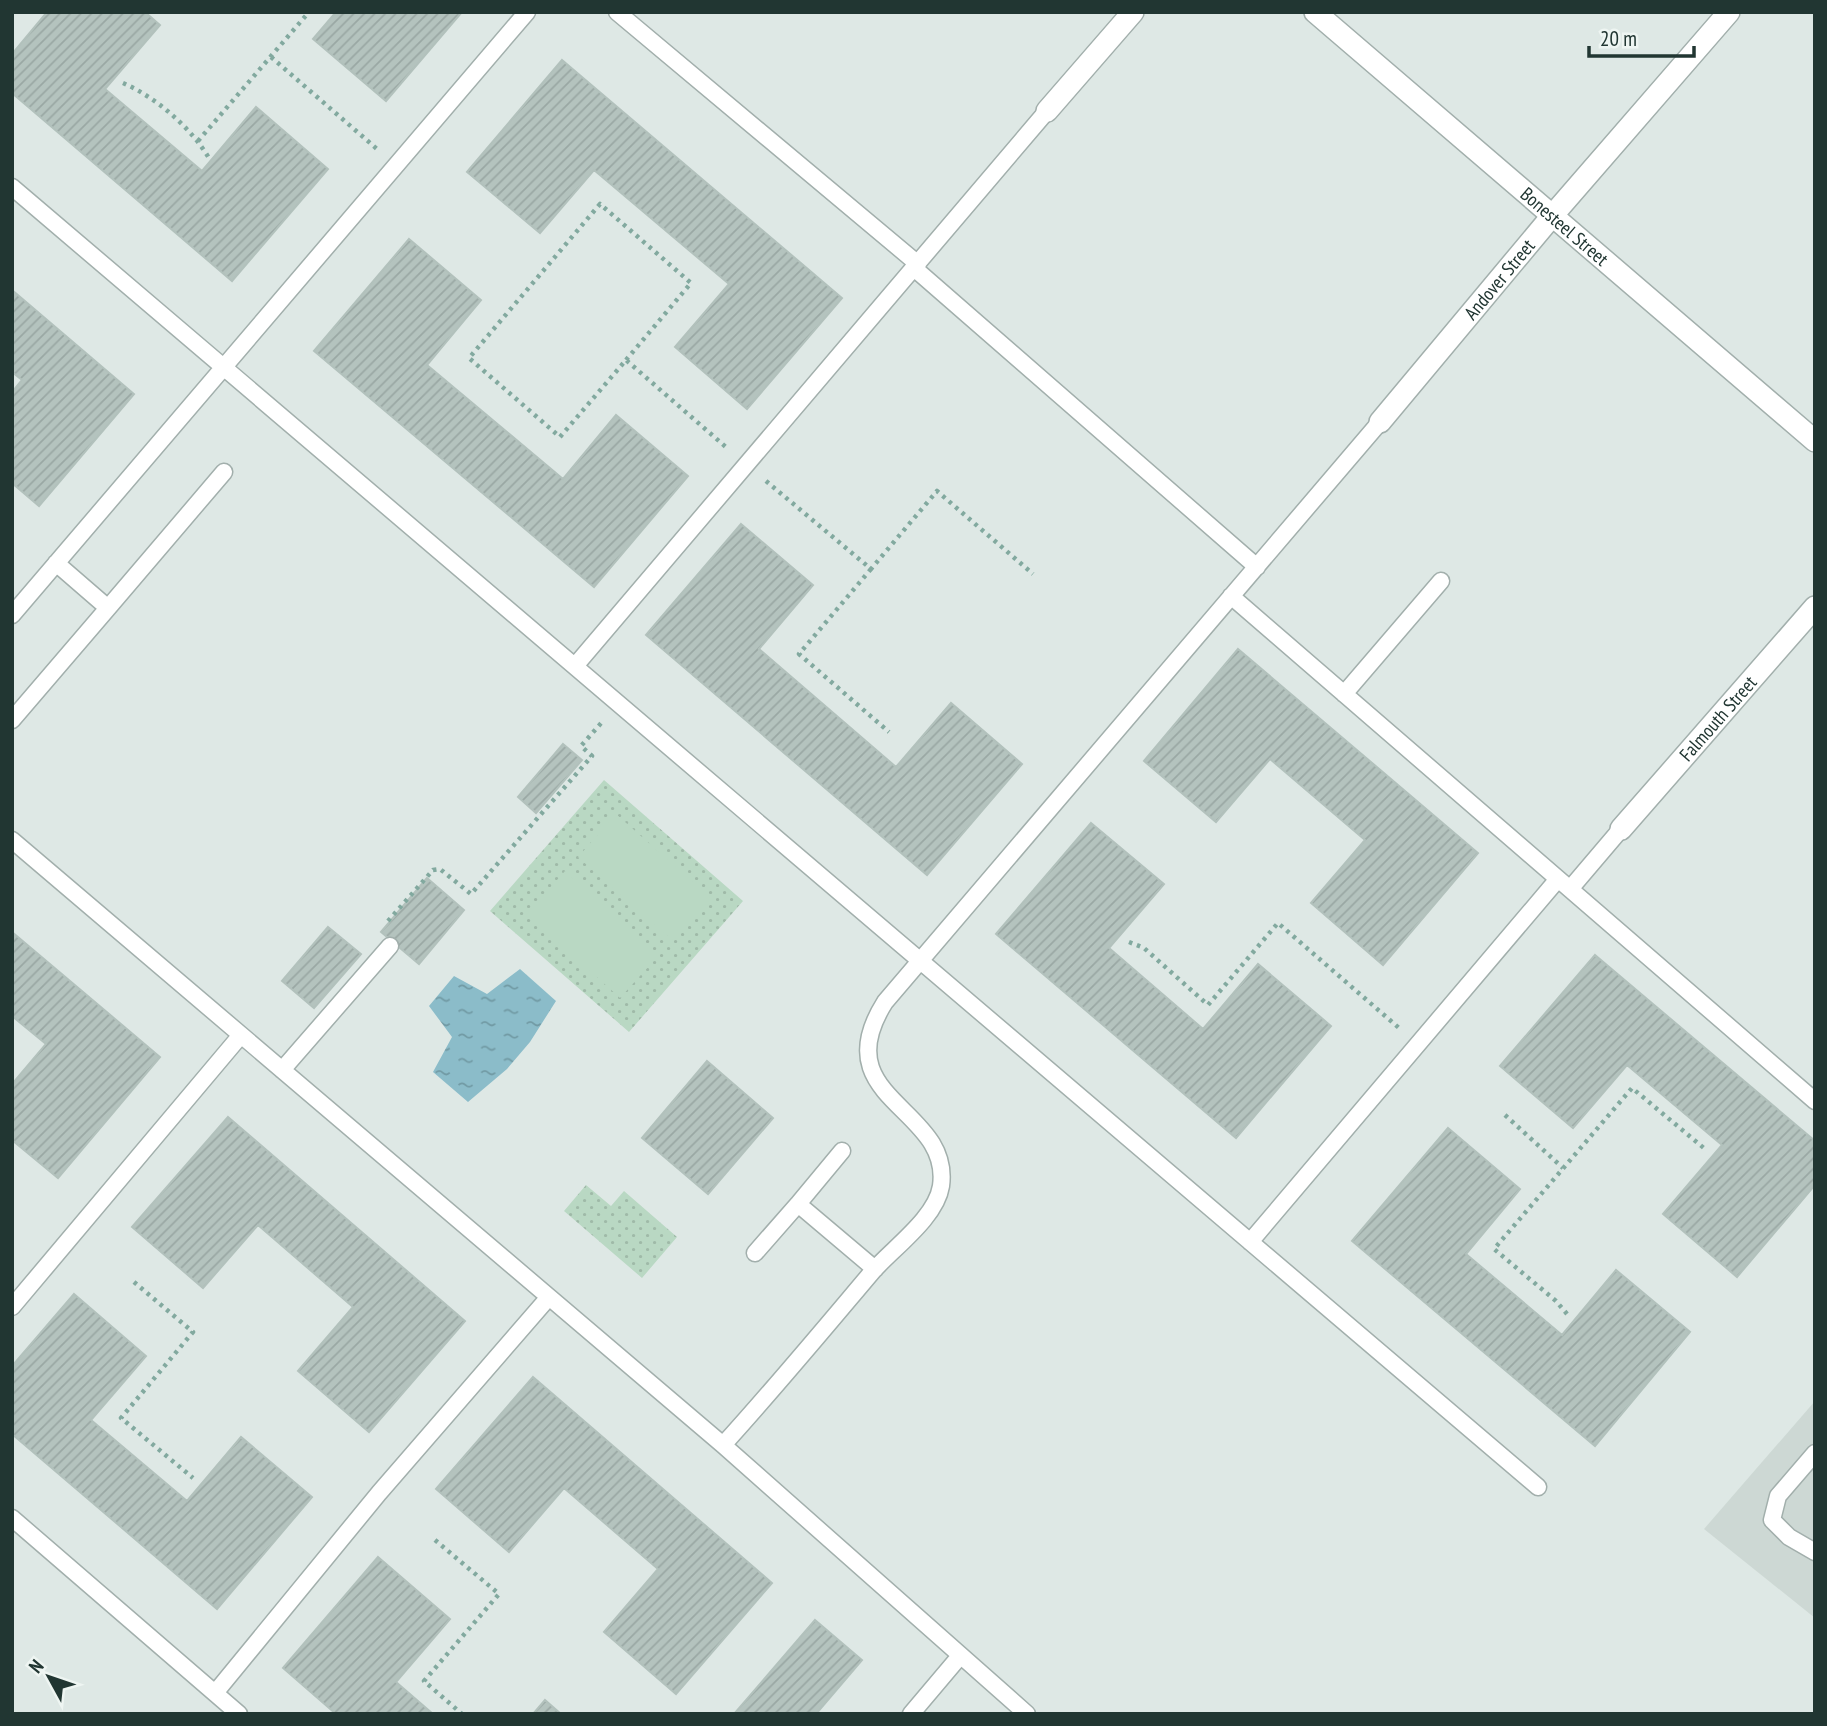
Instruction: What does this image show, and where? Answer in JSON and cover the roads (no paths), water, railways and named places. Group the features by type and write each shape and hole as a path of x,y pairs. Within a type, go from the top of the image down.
{"street":[{"path":"1047,111 1133,12"},
{"name":"Bonesteel Street","path":"1315,12 1815,441"},
{"name":"Andover Street","path":"1380,422 1552,216 1728,12"},
{"name":"Falmouth Street","path":"1621,830 1815,607"}],"lane":[{"path":"12,615 527,12"},
{"path":"617,12 916,266 1257,567"},
{"path":"575,666 1047,111"},
{"path":"12,187 1538,1487"},
{"path":"723,1445 876,1269 914,1230 929,1211 940,1190 942,1170 936,1150 925,1134 879,1084 871,1070 867,1051 869,1034 885,1002 1380,422"},
{"path":"12,720 224,472"},
{"path":"56,563 108,608"},
{"path":"1344,694 1441,581"},
{"path":"1231,596 1815,1101"},
{"path":"1250,1242 1418,1044 1564,884 1621,830"},
{"path":"12,840 723,1445 1027,1714"},
{"path":"282,1070 390,946"},
{"path":"12,1307 242,1035"},
{"path":"755,1253 842,1151"},
{"path":"797,1204 876,1269"},
{"path":"215,1693 379,1493 550,1297"},
{"path":"1815,1453 1778,1496 1772,1520 1789,1537 1815,1552"},
{"path":"12,1518 239,1714"},
{"path":"911,1714 960,1656"}],"water":[{"path":"520,969 556,1001 530,1042 507,1069 468,1102 433,1072 452,1037 429,1006 454,976 487,994"}]}
